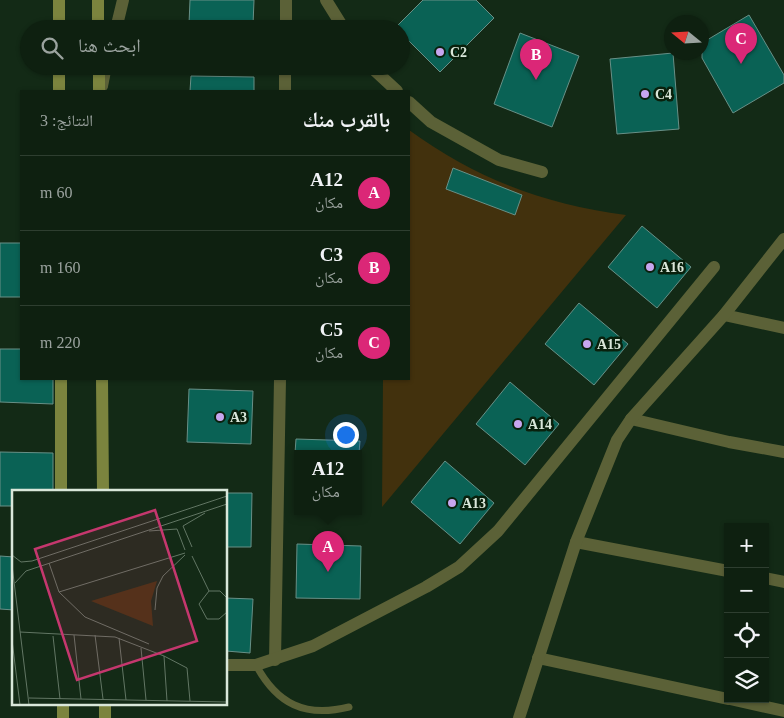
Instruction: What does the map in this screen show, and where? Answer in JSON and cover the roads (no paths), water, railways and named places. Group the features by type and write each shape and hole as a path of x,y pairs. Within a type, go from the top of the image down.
{"street":[{"path":"59,0 59,20"},
{"path":"98,0 98,20"},
{"path":"118,20 123,0"},
{"path":"286,0 286,20"},
{"path":"326,0 338,20"},
{"path":"59,75 59,90"},
{"path":"99,75 100,90"},
{"path":"100,90 104,75"},
{"path":"284,90 285,75"},
{"path":"379,75 395,90"},
{"path":"410,103 431,122 499,160 542,172"},
{"path":"519,718 576,542 617,440 631,418 724,315 784,239"},
{"path":"228,665 256,665 313,646 426,587 459,567 498,530 714,267"},
{"path":"724,315 784,328"},
{"path":"61,380 62,490"},
{"path":"102,380 103,490"},
{"path":"275,660 280,380"},
{"path":"631,418 729,442 784,452"},
{"path":"576,542 724,570"},
{"path":"769,579 784,582"},
{"path":"538,658 724,698"},
{"path":"747,703 784,711"}],"lane":[{"path":"256,665 266,684 281,698 296,708 312,712 331,712 349,706"}],"place":[{"name":"C2","path":"440,52"},
{"name":"C5","path":"741,64"},
{"name":"C3","path":"536,80"},
{"name":"C4","path":"645,94"},
{"name":"A16","path":"650,267"},
{"name":"A15","path":"587,344"},
{"name":"A3","path":"220,417"},
{"name":"A14","path":"518,424"},
{"name":"A13","path":"452,503"},
{"name":"A12","path":"328,572"}]}
